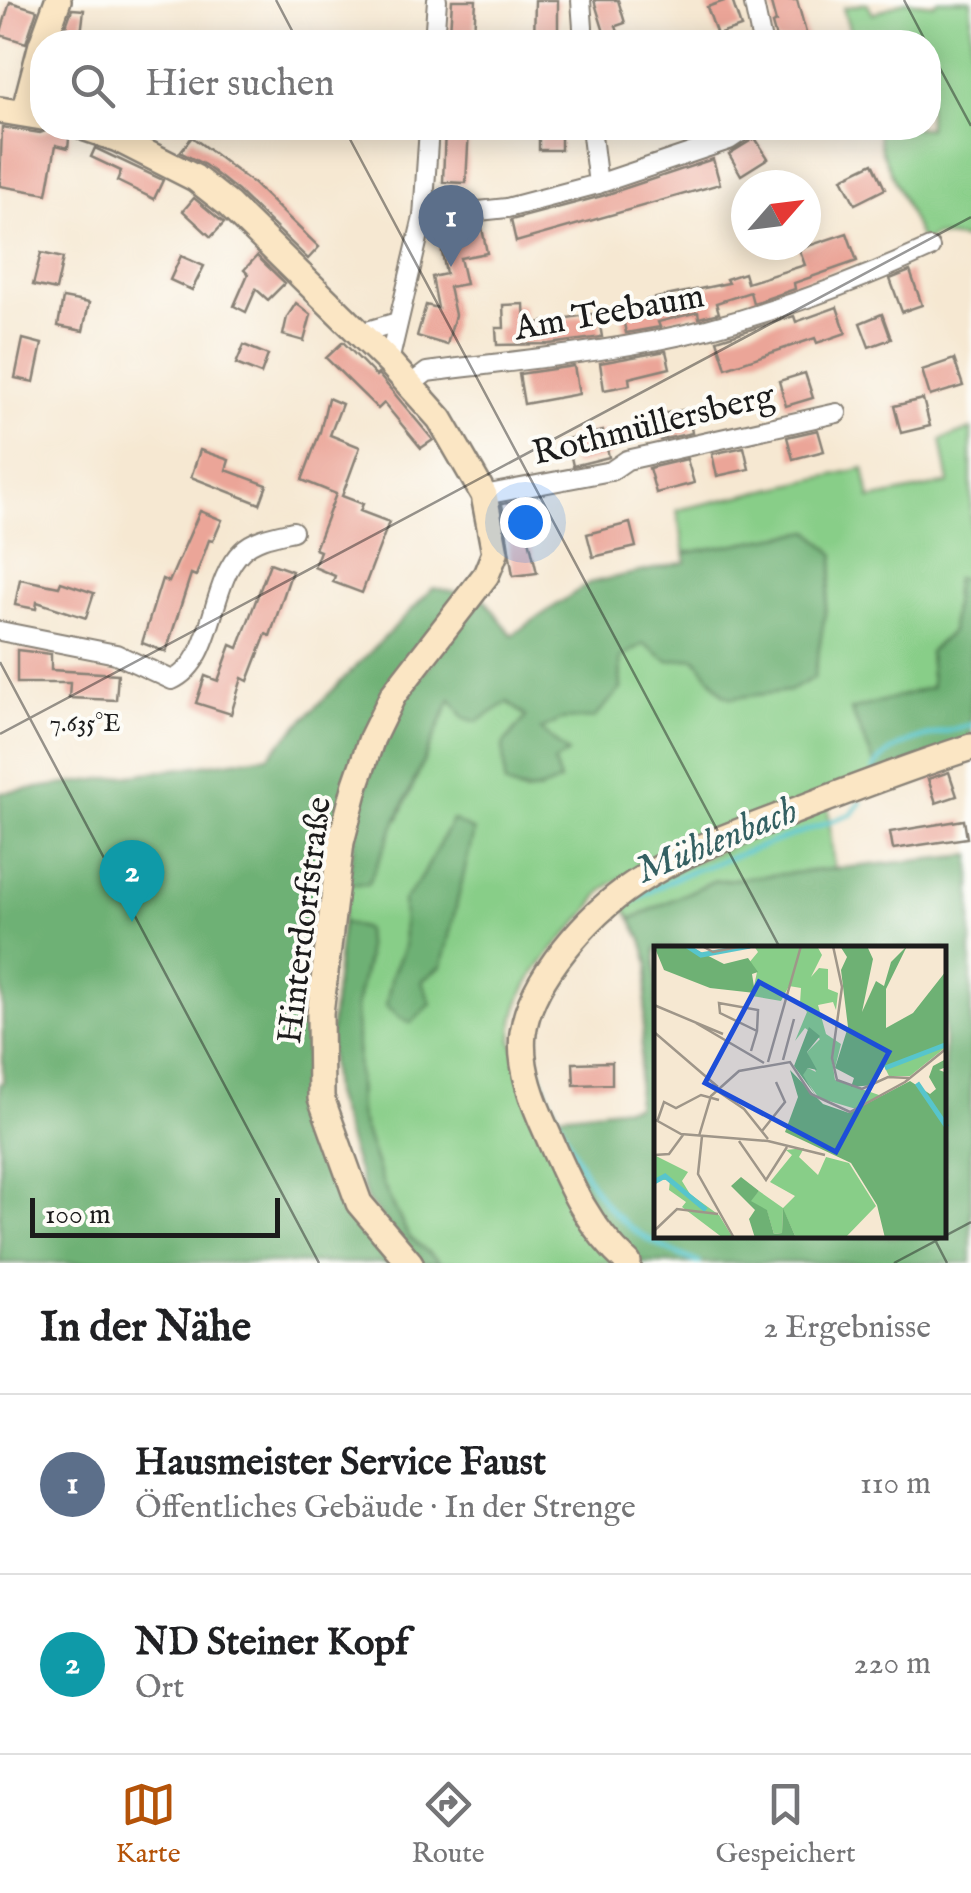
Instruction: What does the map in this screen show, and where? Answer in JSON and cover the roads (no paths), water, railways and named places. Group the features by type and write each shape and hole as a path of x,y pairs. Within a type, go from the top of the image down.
{"street":[{"path":"48,30 58,0"},
{"path":"435,30 437,0"},
{"path":"581,0 583,30"},
{"path":"753,0 759,30"},
{"path":"22,113 30,86"},
{"name":"Hinterdorfstraße","path":"120,140 195,178 228,204 440,419 484,495 495,553 486,575 393,695 356,784 341,842 320,1013 321,1098 359,1203 410,1263"},
{"path":"388,362 423,217 428,140"},
{"path":"592,140 598,184"},
{"path":"423,217 507,208 598,184 729,140"},
{"name":"Am Teebaum","path":"410,386 427,372 604,349 707,329 873,275 930,248"},
{"path":"358,334 397,322"},
{"name":"Rothmüllersberg","path":"484,495 611,471 626,460 837,412"},
{"path":"0,631 116,654 172,680 185,674 195,659 232,563 243,549 273,535 293,532"},
{"path":"628,1263 596,1228 574,1192 542,1122 525,1069 522,1041 527,1015 558,958 611,902 654,872 756,826 971,747"}],"waterway":[{"name":"Mühlenbach","path":"874,769 904,744 971,725"},
{"name":"Mühlenbach","path":"627,904 679,876 852,814 861,803"},
{"name":"Mühlenbach","path":"536,1062 578,1159 602,1200 631,1228 699,1263"}],"place":[{"name":"Hausmeister Service Faust","path":"451,267"},
{"name":"ND Steiner Kopf","path":"132,922"}]}
